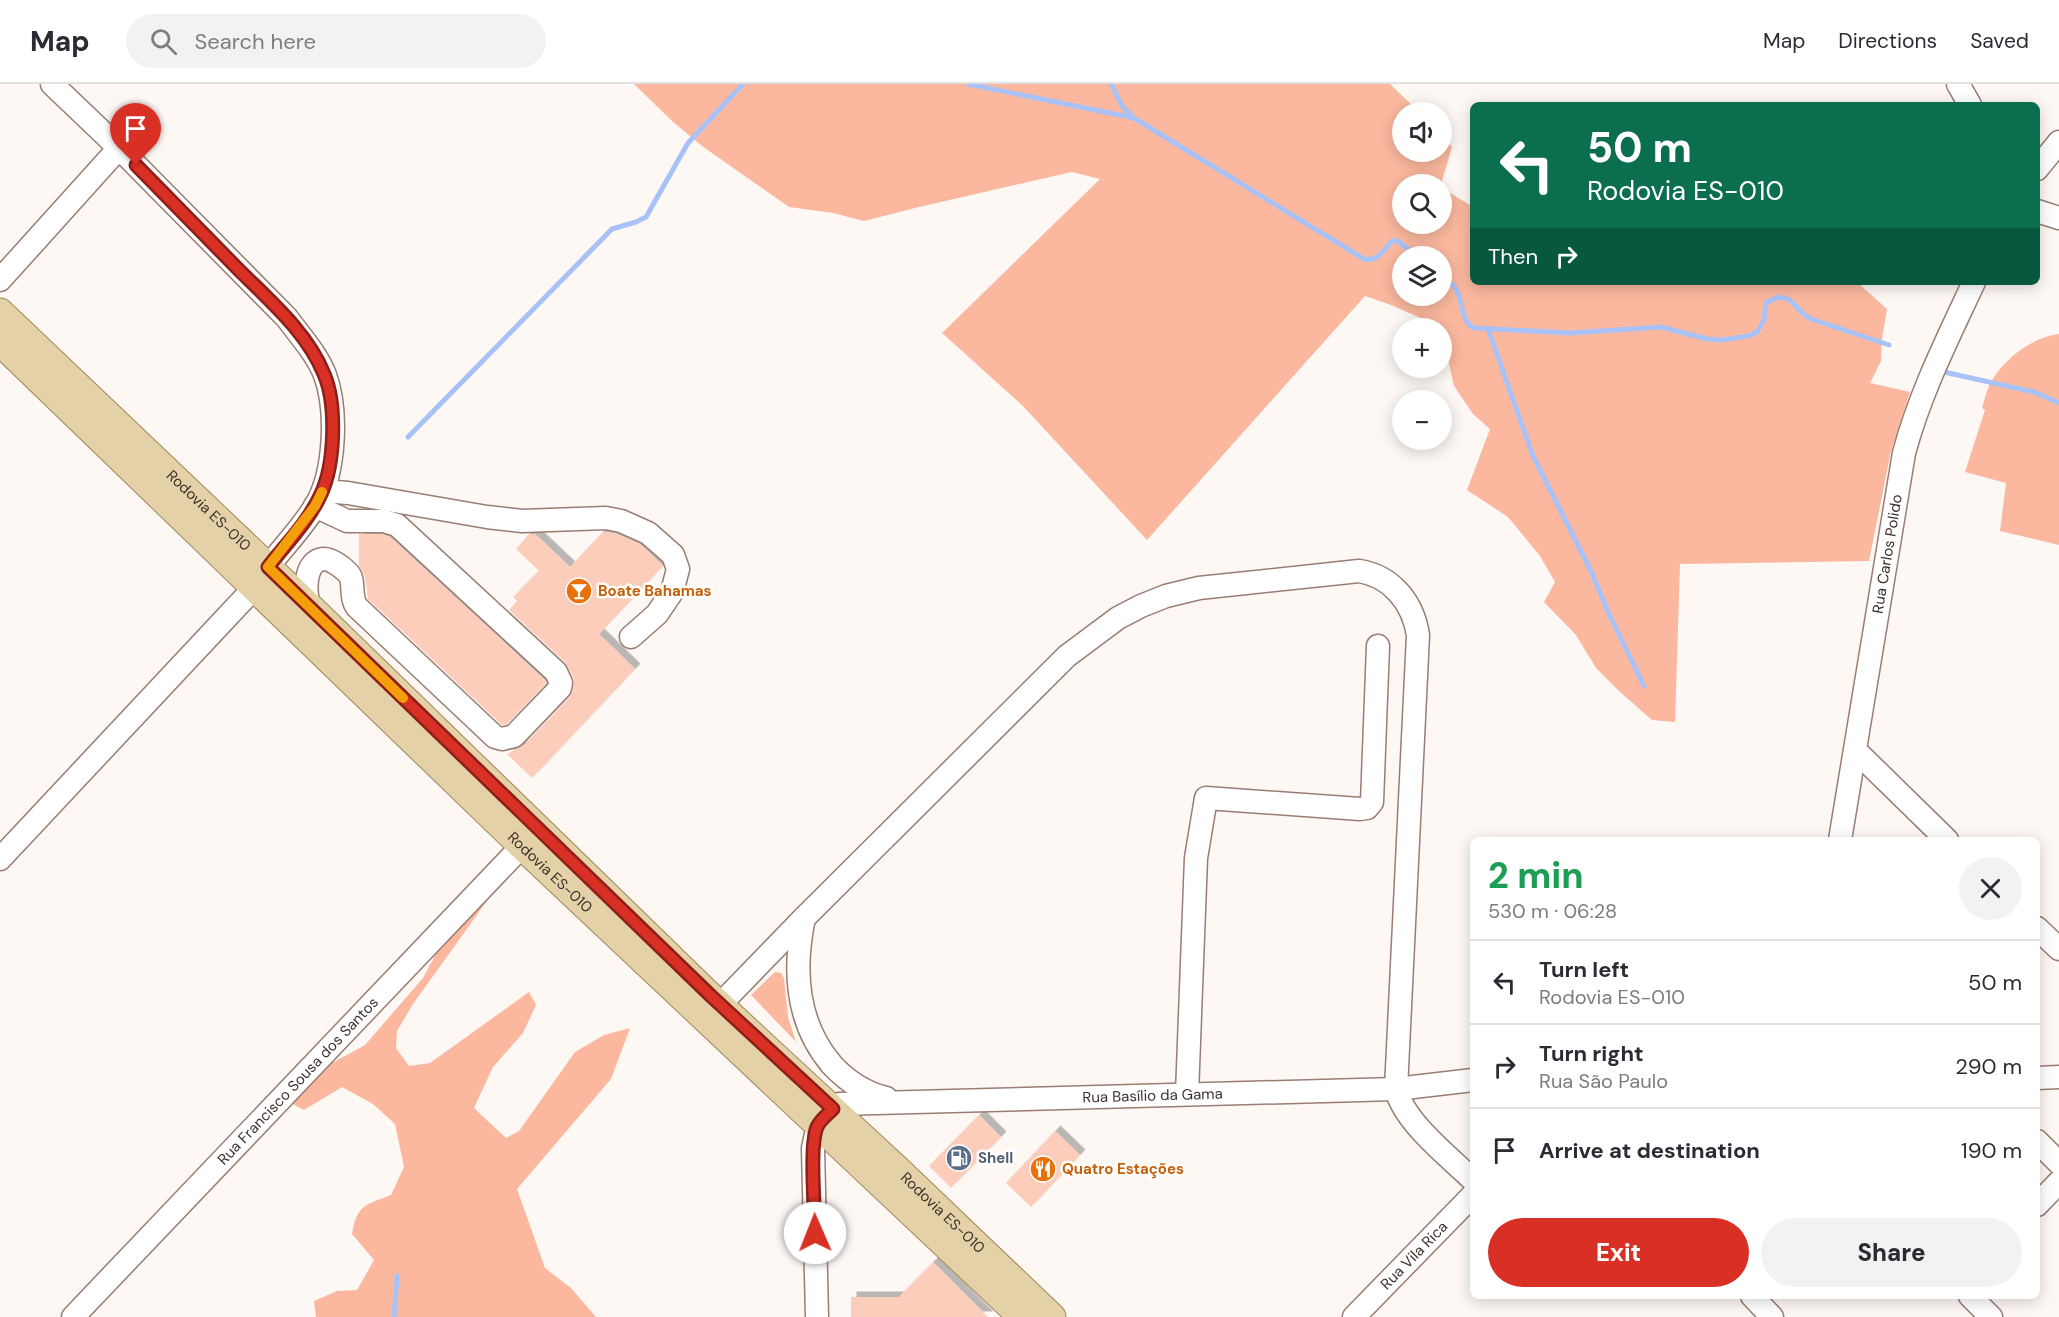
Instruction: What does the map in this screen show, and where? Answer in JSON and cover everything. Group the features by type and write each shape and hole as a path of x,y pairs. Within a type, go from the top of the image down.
{"main road":[{"name":"Rodovia ES-010","path":"0,312 522,846 713,1012"},
{"name":"Rodovia ES-010","path":"0,342 261,578 310,607 713,1012 825,1117 1052,1317"},
{"name":"Rodovia ES-010","path":"825,1117 1022,1317"}],"street":[{"path":"0,859 261,578 319,499 332,452 331,401 325,375 310,348 287,318 119,148 52,84"},
{"path":"1958,84 1968,102"},
{"path":"2040,163 2051,143"},
{"path":"0,280 119,148"},
{"path":"2040,212 2059,218"},
{"name":"Rua Carlos Polido","path":"1841,837 1912,421 1935,364 1973,285"},
{"path":"319,499 348,493 423,508 522,521 606,518 621,521 648,533 673,555 678,569 672,592 657,614 631,637"},
{"path":"310,607 305,594 307,578 316,562 327,559 348,572 352,582 352,598 357,607 495,737 502,740 514,736 560,688 561,683 556,672 397,525 384,521 339,519 319,499"},
{"path":"713,1012 1067,656 1118,618 1166,596 1199,588 1359,571 1371,573 1392,586 1402,596 1416,622 1418,635 1396,1089 1399,1101 1410,1117 1470,1177"},
{"path":"1187,1094 1196,858 1206,798 1367,808 1372,802 1378,646"},
{"path":"1856,751 1944,837"},
{"name":"Rua Francisco Sousa dos Santos","path":"73,1317 522,846"},
{"path":"804,918 798,951 798,984 805,1019 812,1036 822,1054 854,1084 867,1092 901,1102"},
{"path":"2040,931 2059,949"},
{"path":"2040,1078 2059,1077"},
{"name":"Rua Basílio da Gama","path":"825,1117 842,1104 1396,1089 1470,1080"},
{"path":"817,1317 813,1148 825,1117"},
{"path":"2040,1144 2059,1163"},
{"path":"2040,1202 2059,1182"},
{"name":"Rua Vila Rica","path":"1354,1317 1470,1198"},
{"path":"1755,1299 1772,1317"},
{"path":"1973,1299 1991,1317"}],"shaded area":[{"path":"634,84 1390,84 1409,102 1392,102 1392,162 1448,162 1444,174 1392,174 1392,234 1452,234 1452,194 1470,205 1470,285 1860,285 1887,309 1881,361 1870,383 1910,392 1891,451 1869,561 1680,564 1675,722 1652,720 1596,668 1576,635 1544,602 1555,582 1540,556 1508,517 1467,490 1490,429 1473,414 1454,386 1452,318 1421,318 1393,306 1452,306 1452,246 1392,246 1392,305 1365,296 1147,540 1022,405 942,333 1100,179 1072,172 864,221 833,213 789,207 702,146 673,122"},
{"path":"2059,334 2059,545 2000,531 2006,483 1965,472 1985,410 1982,408 1985,397 1994,377 2009,359 2028,345"},
{"path":"473,884 488,884 489,898 413,1004 397,1031 396,1048 409,1066 430,1063 529,992 536,1005 523,1033 493,1067 474,1108 506,1138 519,1131 575,1052 604,1035 630,1028 611,1079 517,1189 545,1268 571,1288 596,1317 316,1317 314,1301 337,1291 357,1290 374,1260 352,1234 354,1224 364,1207 391,1195 404,1167 395,1124 373,1104 342,1087 304,1110 291,1103 299,1070 332,1063 365,1045 423,978"},
{"path":"775,972 781,973 784,978 788,1017 796,1042 751,995"}],"building":[{"path":"606,532 640,544 663,566 599,634 635,669 532,778 507,754 524,745 570,697 574,685 573,677 565,662 509,610 517,601 513,597 539,571 516,549 529,534 535,534 570,567 601,534"},
{"path":"359,534 382,534 390,537 545,680 546,683 507,724 502,725 368,599 365,577 359,566"},
{"name":"Shell","path":"979,1115 1001,1137 951,1188 929,1166"},
{"path":"1055,1131 1080,1155 1031,1207 1006,1183"},
{"path":"933,1262 988,1317 851,1317 851,1297 899,1297"}],"waterway":[{"path":"408,437 612,229 646,217 688,143 743,84"},
{"path":"968,84 1134,118 1364,259 1377,257 1392,241 1398,241 1404,246"},
{"path":"1111,84 1122,106 1133,117"},
{"path":"1452,284 1458,294 1464,317 1474,328 1570,333 1661,327 1707,339 1723,340 1748,336 1757,332 1764,320 1766,303 1781,297 1787,298 1811,319 1889,345"},
{"path":"1488,329 1533,456 1590,569 1644,686"},
{"path":"1944,372 2034,392 2059,403"},
{"path":"394,1317 397,1276"}],"slow traffic":[{"path":"322,492 315,506 268,567 403,698"}],"place":[{"name":"Boate Bahamas","path":"579,591"},
{"name":"Shell","path":"959,1158"},
{"name":"Quatro Estações","path":"1043,1169"}],"route":[{"path":"136,165 287,318 310,348 325,375 331,401 332,452 323,491 315,506 268,567 711,996 833,1109 818,1125 815,1133 813,1148 815,1233"}]}
